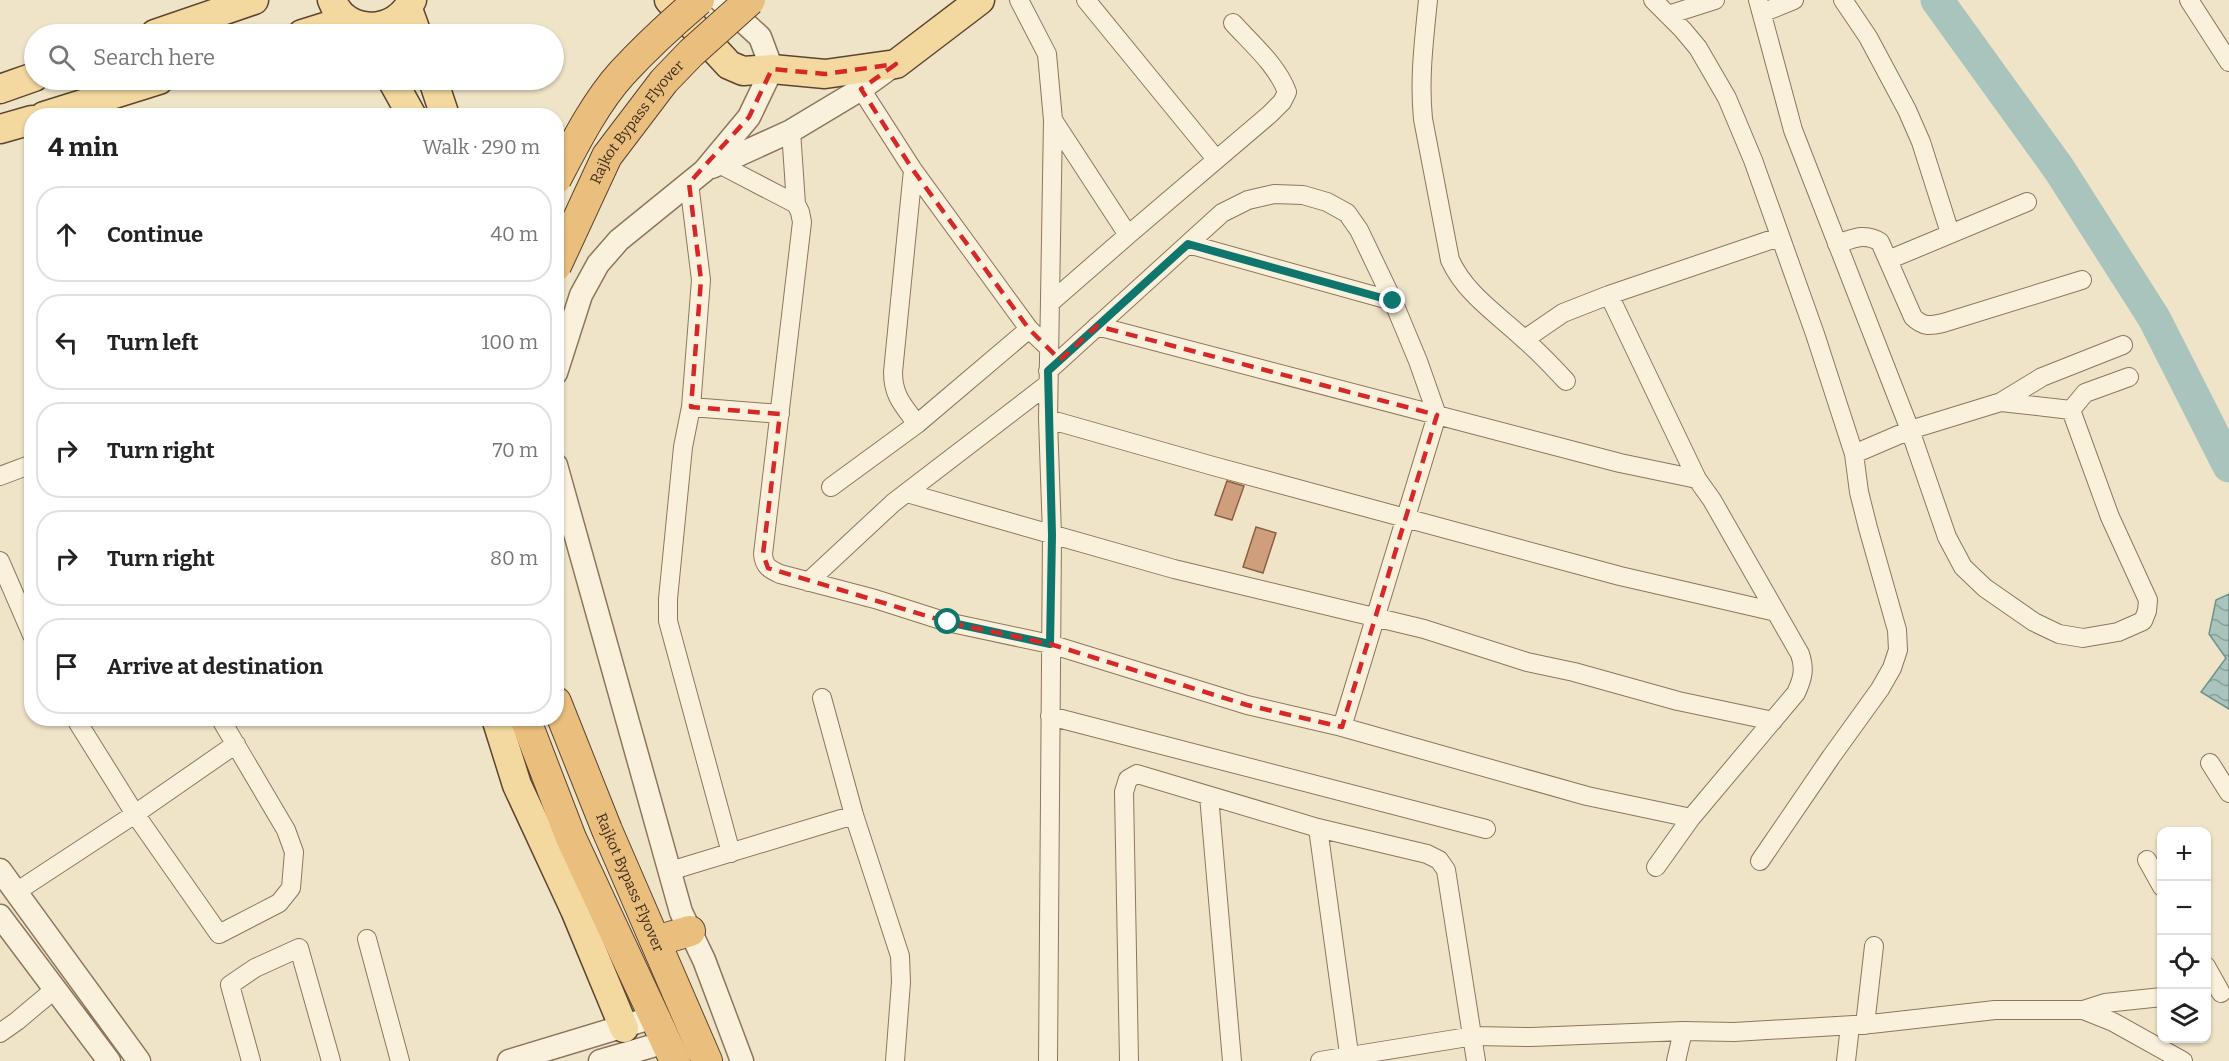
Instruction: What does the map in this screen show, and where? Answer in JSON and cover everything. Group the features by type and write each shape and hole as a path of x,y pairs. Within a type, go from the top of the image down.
{"highway":[{"path":"564,164 581,133 621,75 666,28 699,0"},
{"name":"Rajkot Bypass Flyover","path":"564,249 607,156 664,81 691,53 750,0"},
{"name":"Rajkot Bypass Flyover","path":"564,721 707,1061"},
{"path":"528,726 571,838 665,1040"},
{"path":"656,941 690,931"}],"main road":[{"path":"184,24 254,0"},
{"path":"669,0 729,64 742,71 772,69 825,74 896,64 980,0"},
{"path":"386,24 412,14"},
{"path":"351,20 366,24"},
{"path":"0,89 24,81"},
{"path":"70,108 127,90"},
{"path":"398,90 408,108"},
{"path":"436,90 442,108"},
{"path":"0,129 24,122"},
{"path":"499,726 517,785 575,910 633,1046"}],"street":[{"path":"564,348 581,295 598,264 619,240 704,172 749,117 772,69 760,37 720,0"},
{"path":"1019,0 1047,54 1053,120 1048,378 1052,535 1048,1061"},
{"path":"1086,0 1216,159"},
{"path":"1428,0 1420,78 1421,98 1450,260 1466,287 1525,339 1566,381"},
{"path":"1653,0 1698,48 1727,98 1753,160 1815,334 1854,454 1859,492 1897,630 1898,650 1892,668 1880,689 1830,757 1760,861"},
{"path":"1668,15 1715,0"},
{"path":"1794,0 1760,6 1793,130 1910,430 1947,537 1963,567 1985,588 2034,622 2059,634 2083,638 2118,632 2143,621 2148,600 2110,517 2071,410"},
{"path":"1843,0 1868,37 1907,110 1921,142 1950,233"},
{"path":"2189,0 2229,62"},
{"path":"1050,303 1282,102 1287,92 1283,81 1233,23"},
{"path":"704,172 791,131 861,89 896,64"},
{"path":"861,89 913,170 1029,329 1049,348"},
{"path":"1053,120 1128,235"},
{"path":"791,131 796,204 802,222 774,454 764,562 768,568 780,574 948,622 1050,644 1247,705 1342,727 1587,796 1691,818"},
{"path":"913,170 893,385 896,396 917,424"},
{"path":"704,172 796,204"},
{"path":"704,172 701,280 691,407 683,447 668,599 668,621 731,853"},
{"path":"808,582 882,513 1048,378 1097,326 1222,213 1248,200 1274,194 1303,195 1327,202 1347,213 1359,230 1393,301 1437,415 1342,727"},
{"path":"1887,260 2027,202"},
{"path":"1837,244 1862,236 1872,237 1880,242 1913,317 1921,325 1930,326 2082,280"},
{"path":"1525,339 1563,313 1779,237"},
{"path":"1188,244 1393,301"},
{"path":"1609,295 1697,479 1712,500 1800,654 1804,676 1796,693 1691,818 1656,867"},
{"path":"1097,326 1620,463 1697,479"},
{"path":"831,487 917,424 1029,329"},
{"path":"1854,454 1910,430 2001,402 2042,377 2123,345"},
{"path":"2071,410 2085,393 2129,377"},
{"path":"2001,402 2071,410"},
{"path":"691,407 780,414"},
{"path":"1048,419 1620,576 1776,612"},
{"path":"0,476 24,467"},
{"path":"907,493 1174,569 1424,629 1527,662 1574,672 1678,701 1773,721"},
{"path":"564,494 681,912 704,960 742,1061"},
{"path":"0,561 24,616"},
{"path":"822,698 854,815 900,956 901,982 895,1061"},
{"path":"1050,716 1486,829"},
{"path":"80,726 135,814 219,934 279,903 291,888 294,852 286,830 225,726"},
{"path":"16,892 236,744"},
{"path":"2210,763 2229,793"},
{"path":"1129,1061 1125,792 1128,779 1137,774 1318,828 1428,854 1439,860 1446,870 1474,1036 1476,1061"},
{"path":"1209,796 1232,1061"},
{"path":"670,872 854,815"},
{"path":"1318,828 1349,1059"},
{"path":"2147,860 2159,881"},
{"path":"0,870 139,1061"},
{"path":"0,916 108,1061"},
{"path":"367,939 400,1061"},
{"path":"1846,1061 1858,1025 1874,946"},
{"path":"251,1061 230,985 255,968 299,948 331,1061"},
{"path":"2211,976 2219,993"},
{"path":"0,1033 54,990"},
{"path":"1320,1061 1349,1059 1474,1036 1531,1037 1683,1031 1734,1032 1858,1025 1995,1010 2083,1010 2105,1003 2157,997"},
{"path":"2083,1010 2113,1022 2183,1061"},
{"path":"1676,1061 1683,1031"},
{"path":"509,1061 665,1040"},
{"path":"600,1061 633,1046"}],"highlighted area":[{"path":"896,64 861,89 913,170 1029,329 1060,360 1097,326 1437,415 1342,727 1247,705 1050,644 947,622 768,568 763,554 780,414 691,407 701,280 689,183 749,117 772,69 825,74"}],"water":[{"path":"2229,594 2229,709 2201,692 2226,658 2209,634 2216,600"}],"building":[{"path":"1227,481 1244,486 1232,520 1215,515"},
{"path":"1256,527 1276,533 1263,573 1243,567"}],"waterway":[{"path":"1937,0 2059,169 2154,318 2229,466"}],"route":[{"path":"948,622 1050,644 1052,535 1048,371 1188,244 1393,301"}]}
